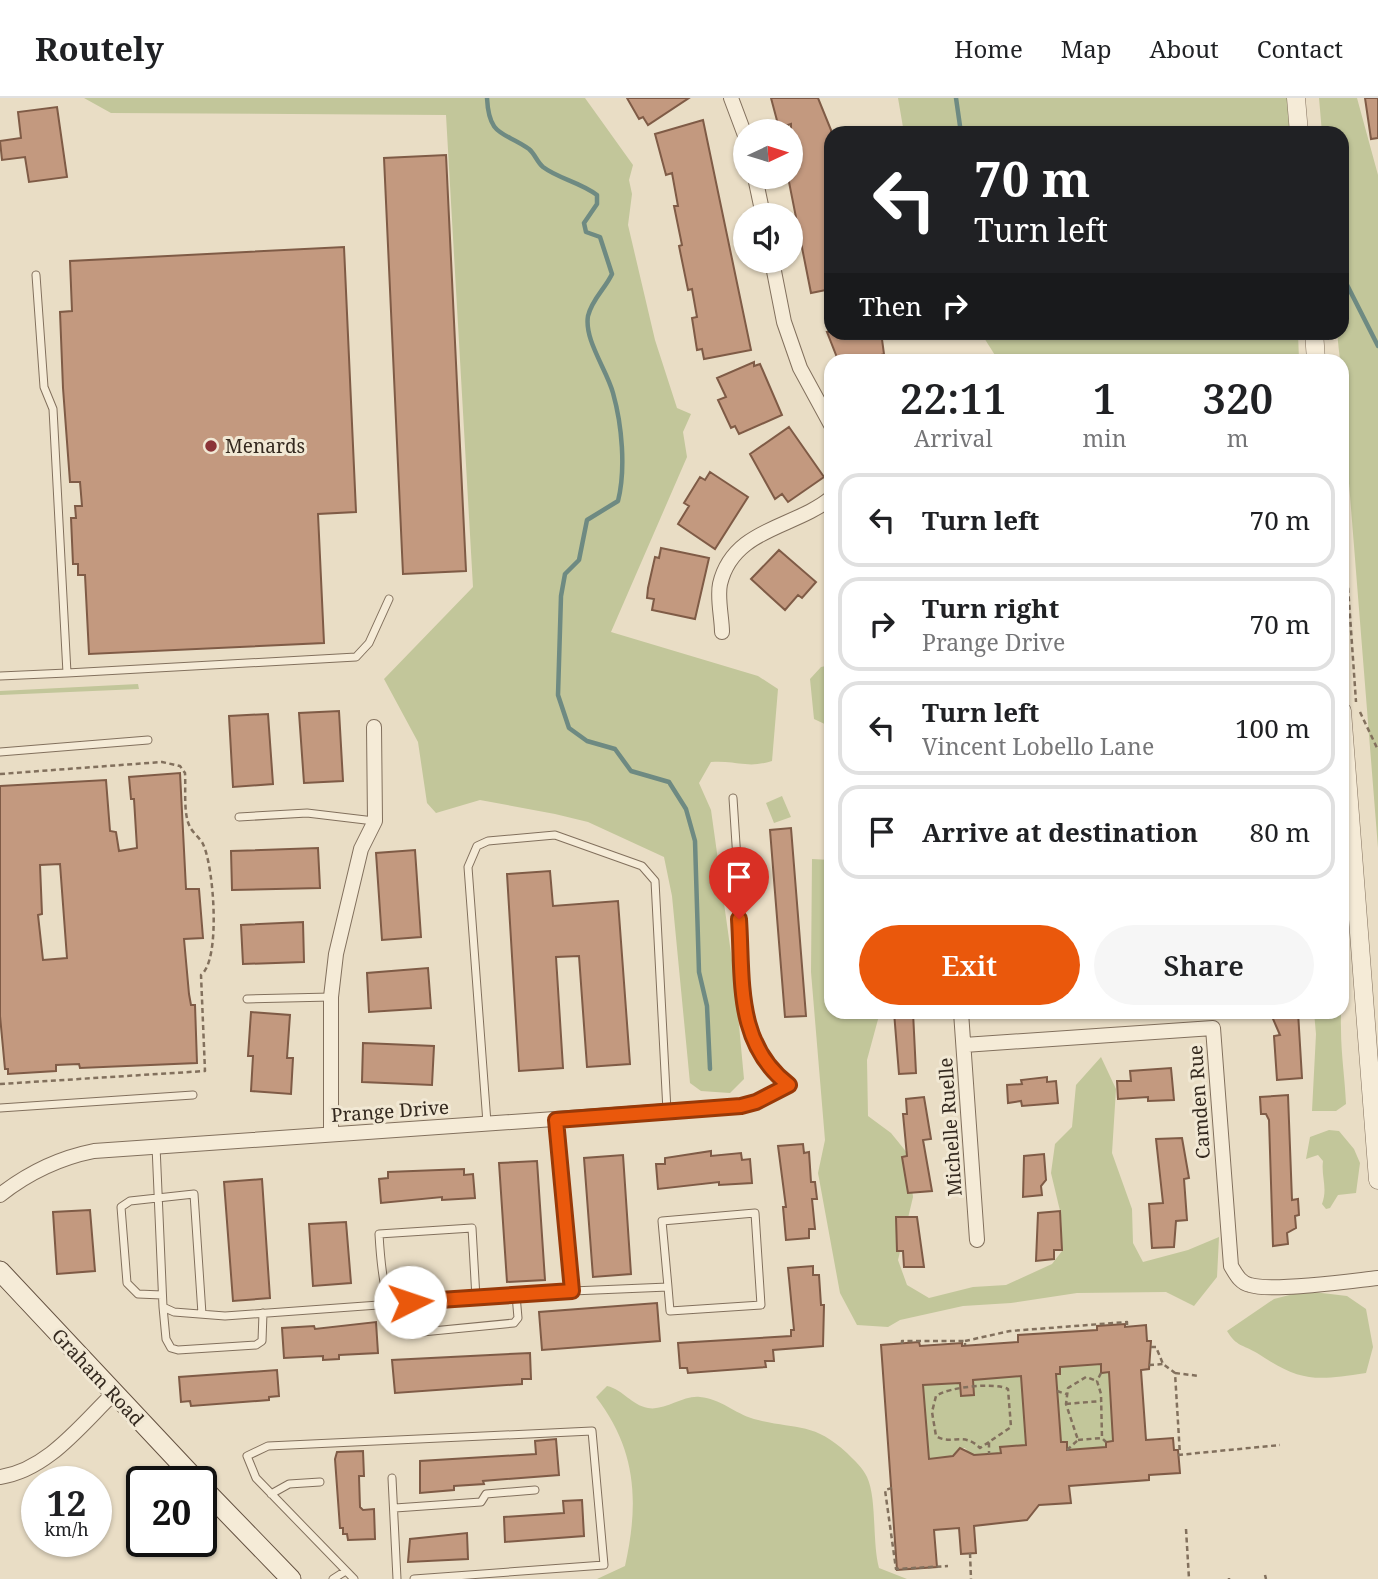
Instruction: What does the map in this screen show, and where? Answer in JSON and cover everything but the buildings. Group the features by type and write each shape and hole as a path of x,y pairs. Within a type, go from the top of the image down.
{"main road":[{"name":"Graham Road","path":"0,1271 183,1466"},
{"path":"217,1503 291,1579"}],"street":[{"path":"731,98 739,119"},
{"path":"1296,98 1298,126"},
{"path":"774,273 784,321 800,368 824,412"},
{"path":"722,632 720,584 730,561 746,541 813,513 824,504"},
{"path":"331,1134 331,997 336,954 361,849 375,821 374,727"},
{"path":"1349,802 1378,1180"},
{"name":"Michelle Ruelle","path":"962,1019 977,1240"},
{"name":"Camden Rue","path":"964,1045 1213,1028 1231,1266 1239,1279 1249,1285 1267,1287 1378,1278"},
{"name":"Prange Drive","path":"0,1195 35,1171 58,1160 94,1151 741,1106 756,1102 789,1085"},
{"path":"0,1477 28,1469 51,1454 113,1394"}],"lane":[{"path":"36,275 44,387 53,408 67,673"},
{"path":"0,676 356,657 369,643 388,599"},
{"path":"0,752 148,740"},
{"path":"733,798 748,1029 766,1066 789,1085"},
{"path":"239,817 307,813 375,821"},
{"path":"487,1123 468,867 477,846 488,841 555,835 642,866 655,881 667,1111"},
{"path":"247,999 331,997"},
{"path":"0,1108 193,1095"},
{"path":"556,1120 572,1291"},
{"path":"156,1146 162,1295 166,1339 171,1348 178,1350 256,1345 262,1341 264,1333 263,1313"},
{"path":"162,1295 138,1294 127,1283 121,1207 131,1200 194,1194 202,1314"},
{"path":"755,1213 761,1305 670,1311 668,1287 663,1221 755,1213"},
{"path":"476,1298 472,1228 379,1234 381,1278 387,1303 399,1329 412,1333 514,1323 518,1318 516,1295"},
{"path":"163,1307 174,1312 202,1314 263,1313 572,1291 668,1287"},
{"path":"354,1579 344,1572 256,1478 247,1456 268,1446 592,1431 604,1565 414,1579"},
{"path":"392,1478 397,1579"},
{"path":"271,1494 289,1484 320,1482"},
{"path":"395,1508 481,1502 486,1494 535,1490"},
{"path":"333,1579 344,1572"}],"path":[{"path":"1349,601 1356,702 1368,734 1378,750"},
{"path":"0,774 162,762 180,766 185,773 189,826 204,846 211,888 213,953 207,970 201,975 205,1071 0,1084"},
{"path":"902,1344 902,1341 920,1339 965,1343 1010,1331 1127,1322 1127,1327"},
{"path":"1095,1325 1095,1330"},
{"path":"1152,1347 1156,1347 1163,1364 1175,1373 1199,1376"},
{"path":"1149,1365 1163,1364"},
{"path":"1101,1373 1097,1381 1101,1401 1102,1438 1106,1442"},
{"path":"1175,1373 1179,1455 1280,1445"},
{"path":"1078,1440 1066,1404 1066,1394 1079,1379 1086,1377 1097,1381"},
{"path":"996,1386 1008,1389 1011,1427 980,1448 965,1438 941,1439 936,1436 933,1401 942,1391 996,1386"},
{"path":"1057,1391 1066,1394"},
{"path":"1066,1404 1101,1401"},
{"path":"1067,1450 1078,1440 1102,1438"},
{"path":"989,1442 989,1454"},
{"path":"980,1448 980,1454"},
{"path":"891,1488 885,1490 896,1569 948,1566"},
{"path":"1186,1530 1189,1579"},
{"path":"970,1553 971,1579"}],"green space":[{"path":"84,98 585,98 633,165 629,180 632,194 628,225 655,340 677,408 691,414 683,432 687,457 611,632 758,676 778,689 772,761 755,764 711,762 699,783 711,810 735,982 744,1079 730,1093 701,1091 690,1083 672,896 664,857 588,822 555,814 480,800 436,813 427,803 418,742 384,679 473,587 446,115 111,113"},
{"path":"898,98 1296,98 1298,126 903,126"},
{"path":"1319,98 1357,98 1378,175 1378,848 1349,483 1349,354 1339,354 1338,340 1349,340 1349,126 1321,126"},
{"path":"985,340 1298,340 1299,354 994,354"},
{"path":"824,666 824,724 814,719 810,679"},
{"path":"138,684 139,689 0,695 0,691"},
{"path":"782,796 791,817 774,823 766,803"},
{"path":"812,859 824,860 824,1019 878,1019 867,1060 868,1116 891,1133 908,1154 913,1197 898,1260 907,1285 929,1298 973,1287 1006,1285 1052,1264 1062,1251 1061,1215 1051,1173 1055,1144 1072,1127 1076,1085 1101,1057 1116,1089 1112,1153 1132,1209 1133,1243 1143,1262 1188,1250 1219,1237 1217,1277 1194,1306 1166,1292 1077,1293 1011,1303 963,1306 900,1320 888,1327 857,1325 840,1293 818,1173 825,1140 811,972"},
{"path":"1315,1019 1341,1019 1346,1104 1336,1111 1312,1111"},
{"path":"1329,1130 1339,1131 1354,1149 1360,1163 1356,1193 1338,1195 1330,1208 1326,1209 1322,1204 1323,1161 1318,1155 1306,1159 1310,1137"},
{"path":"1305,1291 1347,1296 1366,1309 1373,1347 1366,1373 1320,1378 1297,1374 1240,1345 1227,1331 1274,1299"},
{"path":"1101,1364 1102,1372 1109,1372 1113,1441 1106,1442 1106,1447 1067,1450 1067,1442 1061,1442 1056,1374 1060,1373 1060,1367"},
{"path":"1021,1376 1026,1445 1000,1446 1001,1453 971,1455 965,1448 960,1448 953,1456 929,1463 923,1385 960,1383 961,1395 973,1395 973,1380"},
{"path":"607,1386 648,1408 661,1407 687,1398 708,1398 754,1419 803,1428 835,1443 858,1464 867,1477 872,1496 879,1568 907,1579 597,1579 625,1566 632,1520 633,1499 627,1457 610,1417 596,1397"}],"waterway":[{"path":"487,98 491,120 499,132 529,149 549,171 597,195 597,204 584,223 586,232 600,237 612,274 592,304 588,325 589,335 610,384 616,406 621,433 622,475 618,501 587,520 579,560 565,574 561,596 558,695 569,728 587,741 615,749 631,771 669,782 686,809 695,841 699,972 707,1006 710,1069"},
{"path":"956,98 960,126"},
{"path":"1349,289 1378,346"}],"place":[{"name":"Menards","path":"211,446"}],"route":[{"path":"410,1302 572,1291 556,1120 741,1106 756,1102 789,1085 766,1066 748,1029 739,919"}]}
